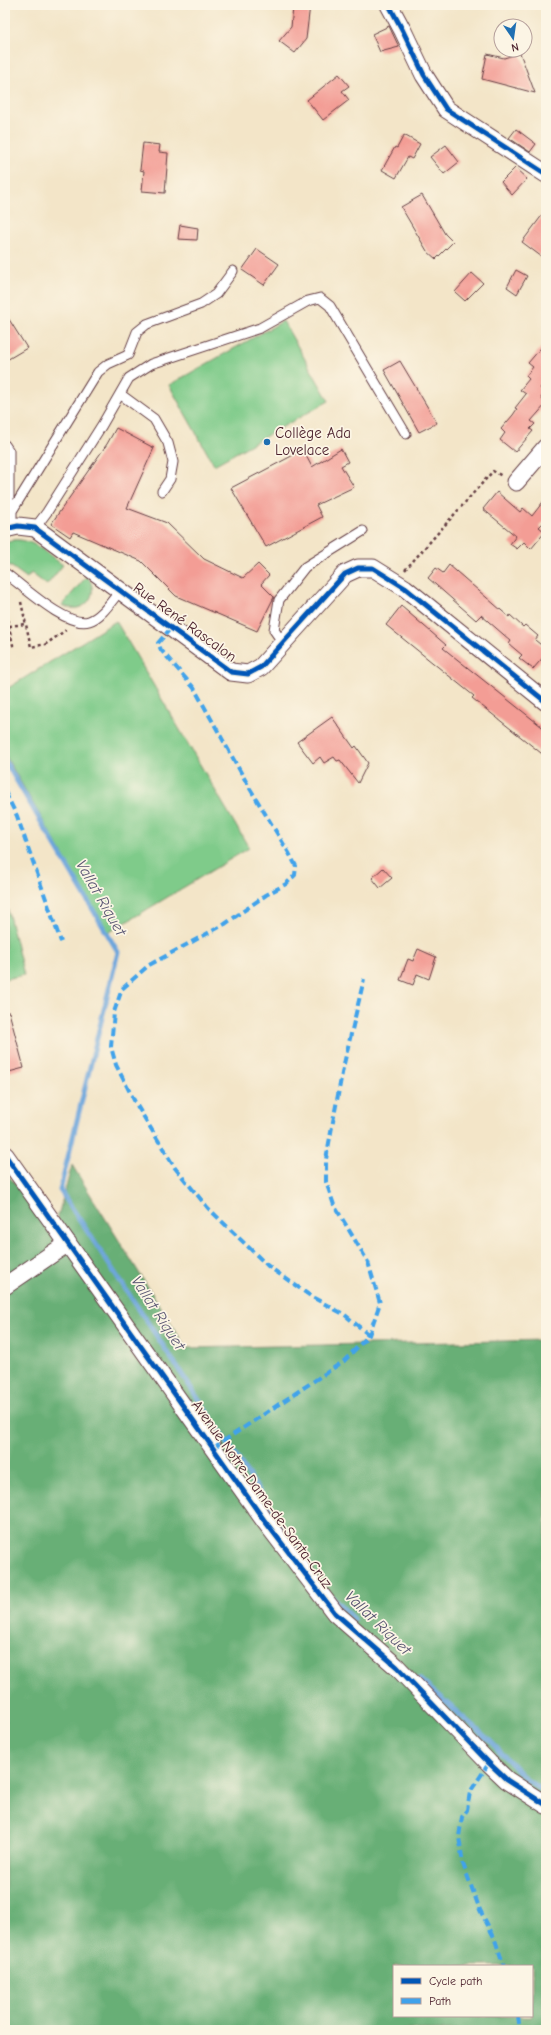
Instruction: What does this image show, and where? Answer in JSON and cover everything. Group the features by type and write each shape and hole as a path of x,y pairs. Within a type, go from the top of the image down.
{"street":[{"path":"388,5 403,31 424,75 446,109 546,174"},
{"path":"516,482 546,447"},
{"path":"10,522 18,526 35,528"},
{"name":"Rue René Rascalon","path":"35,528 231,672 248,674 261,667 345,574 358,568 372,568 395,582 546,702"},
{"name":"Avenue Notre-Dame-de-Santa-Cruz","path":"5,1155 264,1520 335,1612 397,1667 507,1780 546,1805"},
{"path":"5,1286 68,1243"}],"lane":[{"path":"10,522 98,372 108,364 128,355 137,332 147,324 201,304 216,294 233,271"},
{"path":"35,528 47,512 129,378 151,364 260,328 308,301 320,298 330,306 406,434"},
{"path":"120,394 154,419 168,443 173,462 170,479 162,492"},
{"path":"5,445 8,451 10,522"},
{"path":"282,643 274,630 279,600 305,567 364,531"},
{"path":"5,573 63,616 77,621 90,621 100,613 120,591"}],"path":[{"path":"395,582 493,471 516,482"},
{"path":"17,582 31,647 46,644 77,621"},
{"path":"5,608 13,644 5,646"},
{"path":"9,626 26,624"}],"green space":[{"path":"283,321 329,401 214,465 169,385"},
{"path":"14,540 21,540 34,544 63,565 47,585 31,573 27,578 5,562 5,543"},
{"path":"87,576 91,583 92,590 88,602 77,608 70,608 62,605"},
{"path":"116,621 249,848 108,933 5,755 5,690"},
{"path":"5,899 24,975 5,979"},
{"path":"72,1165 186,1348 546,1340 546,2030 5,2030 5,1171 53,1234"}],"building":[{"path":"297,5 310,5 306,39 295,53 279,41 291,27 293,8 296,8"},
{"path":"389,26 399,47 380,52 372,34"},
{"path":"487,54 493,55 493,58 522,58 535,93 482,79"},
{"path":"339,74 349,86 342,91 349,100 323,120 307,100"},
{"path":"516,129 536,144 530,152 509,138"},
{"path":"404,135 420,144 412,159 408,157 396,178 382,170 395,147 397,148"},
{"path":"143,143 160,145 159,152 168,153 165,193 142,191 144,171 140,170"},
{"path":"446,145 459,162 444,174 430,157"},
{"path":"515,168 527,179 512,195 501,182"},
{"path":"422,195 445,234 453,242 436,259 427,251 401,207"},
{"path":"546,210 546,260 522,242"},
{"path":"180,225 198,228 197,240 178,239"},
{"path":"257,249 279,264 264,285 242,270"},
{"path":"516,270 527,276 517,294 507,287"},
{"path":"472,273 483,283 465,301 455,292"},
{"path":"5,313 27,348 5,361"},
{"path":"546,342 546,382 540,388 545,392 541,398 546,404 531,421 535,424 530,429 533,431 515,452 500,440 505,433 501,429 513,415 517,409 515,408 526,394 520,390 529,379 526,376 533,367 528,363"},
{"path":"400,361 437,423 419,432 384,370"},
{"path":"116,428 154,448 127,508 167,523 204,559 243,578 258,564 269,575 261,584 274,597 257,631 176,596 141,561 73,532 70,537 51,524 107,444"},
{"path":"341,449 348,462 341,466 354,487 316,505 322,517 266,547 231,488 303,450 312,467"},
{"path":"497,492 520,512 523,508 532,516 546,498 546,520 539,527 545,532 531,549 524,542 517,549 510,544 516,536 483,509"},
{"path":"449,565 509,617 510,615 523,627 525,625 538,636 535,640 546,649 546,654 533,669 519,658 522,655 509,644 511,641 481,615 476,620 428,578 436,568 443,573"},
{"path":"401,606 446,645 443,648 546,730 546,757 472,698 474,696 386,625"},
{"path":"332,717 354,748 356,746 368,763 358,783 340,760 337,761 334,757 324,763 320,757 313,763 297,742"},
{"path":"383,868 392,878 380,888 372,878"},
{"path":"418,949 436,957 429,979 417,974 413,985 400,980 408,959 413,961"},
{"path":"5,1012 9,1012 24,1068 5,1073"}],"waterway":[{"name":"Vallat Riquet","path":"5,761 118,952 60,1190 302,1556"},
{"name":"Vallat Riquet","path":"333,1598 354,1619"},
{"name":"Vallat Riquet","path":"419,1679 490,1741 527,1780 546,1793"}],"marked path":[{"path":"171,628 158,643 161,650 194,688 249,787 289,853 296,866 295,875 286,884 266,895 225,924 149,965 122,989 114,1012 111,1047 116,1065 136,1104 175,1168 208,1208 268,1266 312,1297 345,1315 369,1335"},
{"path":"5,792 17,816 61,942"},
{"path":"213,1448 344,1361 369,1335 380,1303 368,1262 334,1205 326,1182 326,1159 343,1068 364,979"},
{"path":"489,1763 470,1792 467,1810 462,1817 459,1837 463,1864 480,1910 494,1937 504,1965"},
{"path":"518,2017 520,2030"}],"cycle path":[{"path":"389,5 424,75 446,109 546,174"},
{"path":"5,529 18,526 35,528 231,672 248,674 261,667 345,574 358,568 373,568 405,588 546,702"},
{"path":"5,1155 264,1520 335,1613 397,1667 507,1780 546,1805"}],"place":[{"name":"Collège Ada Lovelace","path":"267,442"}]}
